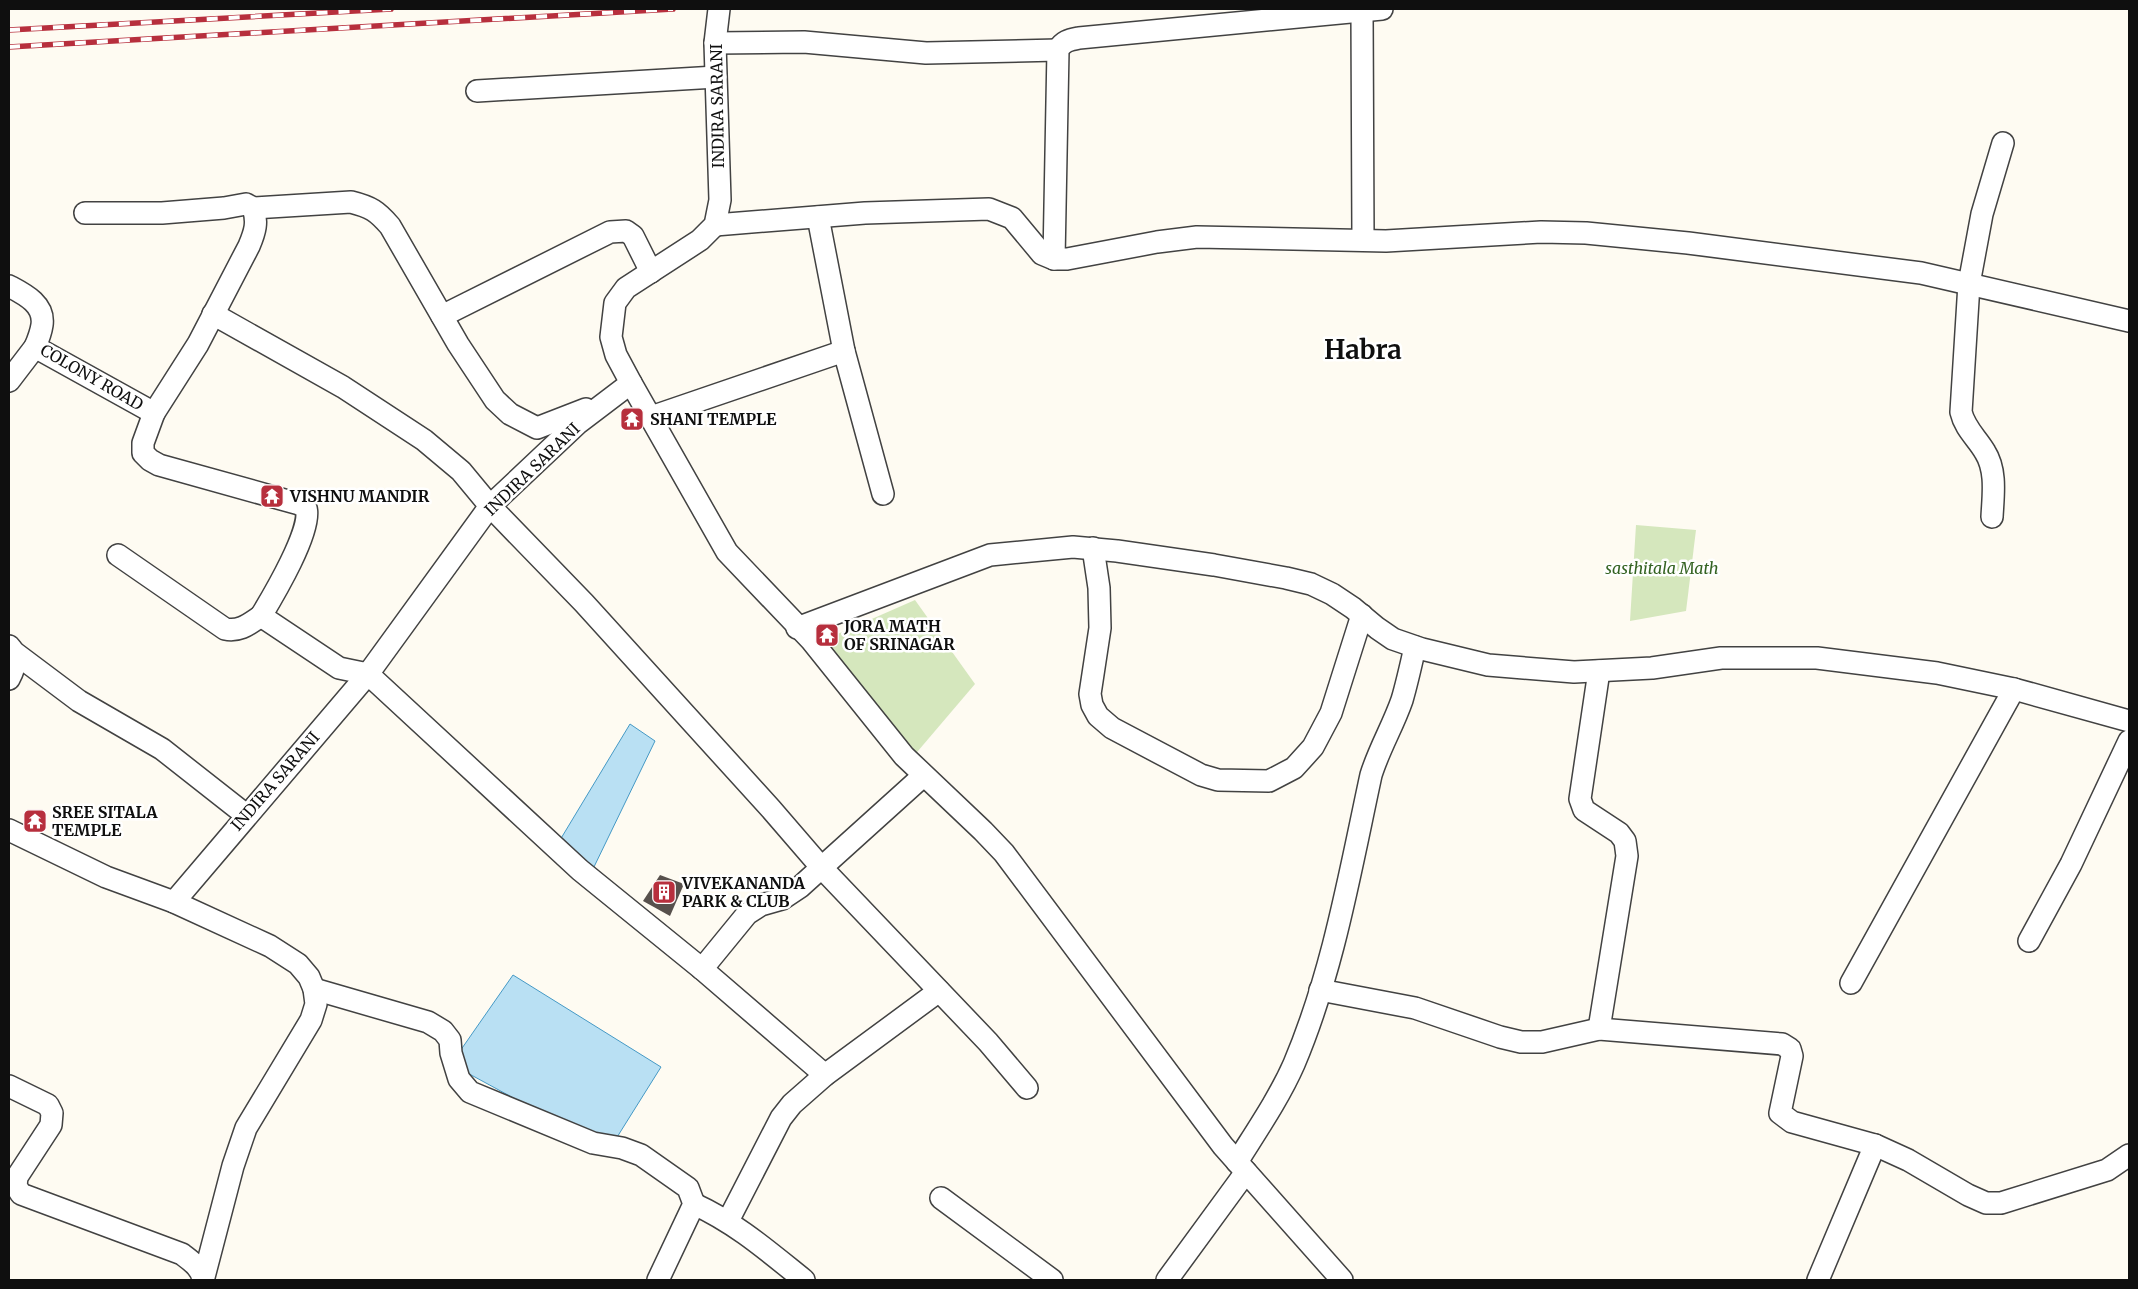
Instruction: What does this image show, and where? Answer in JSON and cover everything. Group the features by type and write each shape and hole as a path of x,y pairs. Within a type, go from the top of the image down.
{"street":[{"name":"INDIRA SARANI","path":"715,225 720,200 715,43 718,9"},
{"path":"1054,259 1058,50 1062,44 1068,40 1079,38 1372,10 1363,240"},
{"path":"715,43 804,42 926,53 1058,50"},
{"path":"477,91 716,77"},
{"path":"1992,517 1994,487 1991,466 1986,454 1964,422 1961,412 1970,284 1982,214 2003,143"},
{"path":"85,213 162,213 224,208 246,204 253,208 351,202 365,206 376,211 390,226 442,316 496,400 510,414 537,428 566,418 623,390"},
{"path":"154,413 198,344 254,235 257,218 253,208"},
{"path":"1342,1280 1242,1167 1004,853 904,756 811,640 797,628 727,552 650,417 623,390 611,337 615,303 626,288 700,240 715,225 865,213 989,208 1012,218 1042,254 1054,259 1067,259 1157,242 1197,237 1422,240 1541,232 1586,233 1688,243 1911,272 2129,321"},
{"path":"818,217 844,351 883,494"},
{"path":"442,316 610,232 626,231 633,236 651,272"},
{"name":"COLONY ROAD","path":"9,286 30,297 40,310 43,323 36,347 154,413 143,443 143,453 150,460 159,466 306,508 307,520 294,556 286,574 261,616"},
{"path":"213,314 344,387 424,440 461,471 490,506 584,603 771,808 821,867 988,1042 1027,1088"},
{"path":"9,381 36,347"},
{"path":"650,417 844,351"},
{"name":"INDIRA SARANI","path":"174,902 246,815 368,674 490,506 577,424 623,390"},
{"path":"797,628 990,555 1073,547 1093,548 1214,565 1311,584 1332,594 1393,639 1416,648 1488,665 1574,672 1652,668 1721,658 1817,658 1937,673 2014,689 2129,721"},
{"path":"1093,548 1099,588 1100,628 1090,694 1092,706 1098,716 1112,728 1201,775 1218,780 1253,782 1279,778 1294,768 1314,747 1331,713 1362,615"},
{"path":"118,555 224,629 234,630 242,628 261,616 339,668 368,674 580,870 702,969 825,1075"},
{"path":"1167,1280 1242,1167 1294,1064 1320,990 1352,866 1370,775 1402,699 1416,648"},
{"path":"9,679 14,667 12,650"},
{"path":"12,650 79,701 162,749 246,815"},
{"path":"1599,671 1580,799 1584,810 1619,833 1624,841 1627,856 1599,1029"},
{"path":"1850,983 2014,689"},
{"path":"2029,941 2070,864 2129,741"},
{"path":"702,969 747,914 761,905 782,899 800,888 923,776"},
{"path":"9,830 106,877 174,902 270,946 298,964 309,977 314,989 316,1004 311,1020 246,1128 233,1166 204,1279"},
{"path":"314,989 428,1022 443,1030 450,1040 451,1053 459,1079 470,1092 593,1143 622,1148 641,1155 688,1188 692,1194 694,1204 658,1280"},
{"path":"1320,990 1415,1008 1500,1037 1521,1042 1542,1042 1599,1029 1782,1044 1790,1049 1792,1056 1780,1113 1792,1122 1875,1145 1908,1160 1968,1196 1986,1203 2001,1203 2107,1170 2128,1158"},
{"path":"728,1221 781,1118 792,1104 825,1075 939,991"},
{"path":"9,1086 48,1105 52,1113 51,1125 17,1177 16,1186 21,1194 182,1254 196,1265 204,1279"},
{"path":"1818,1280 1875,1145"},
{"path":"941,1198 1052,1280"},
{"path":"694,1204 728,1221 804,1280"}],"green space":[{"name":"sasthitala Math","path":"1636,525 1696,530 1686,611 1630,621"},
{"path":"915,600 975,684 912,758 824,640"}],"water":[{"path":"630,724 655,741 592,871 560,840"},
{"path":"513,975 661,1067 609,1150 451,1064"}],"building":[{"name":"VIVEKANANDA PARK & CLUB","path":"660,875 684,884 670,916 643,901"}],"railway":[{"path":"9,30 391,9"},
{"path":"9,47 673,9"}],"place":[{"name":"SHANI TEMPLE","path":"632,419"},
{"name":"VISHNU MANDIR","path":"272,496"},
{"name":"JORA MATH OF SRINAGAR","path":"827,635"},
{"name":"SREE SITALA TEMPLE","path":"35,821"},
{"name":"VIVEKANANDA PARK & CLUB","path":"664,892"}],"district":[{"name":"Habra","path":"1363,349"}]}
